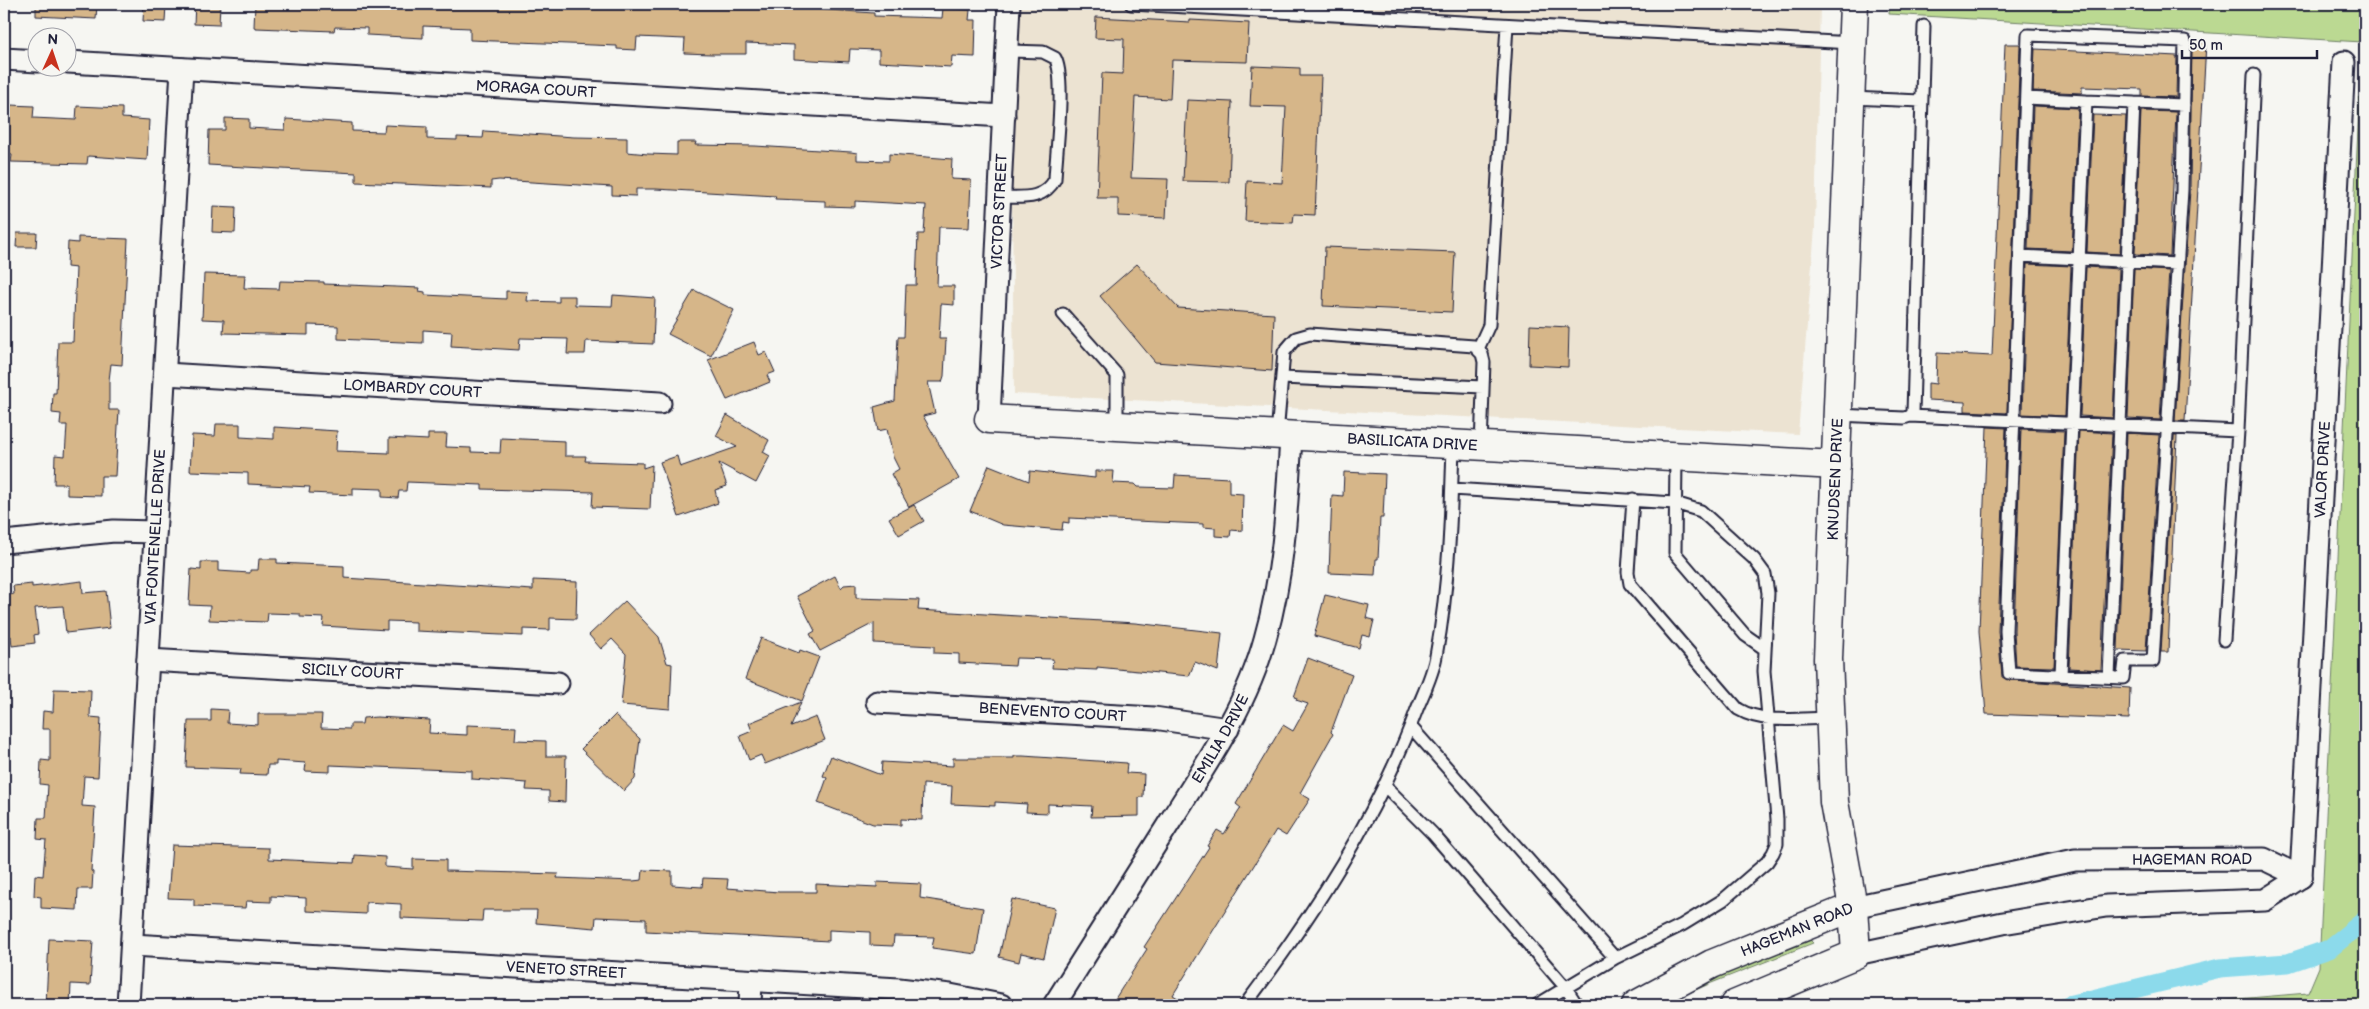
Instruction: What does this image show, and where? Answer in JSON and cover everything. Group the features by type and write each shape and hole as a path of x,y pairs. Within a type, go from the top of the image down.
{"main road":[{"name":"KNUDSEN DRIVE","path":"1854,4 1828,659 1834,802 1853,907 1856,954"},
{"name":"BASILICATA DRIVE","path":"989,419 1284,437 1836,465"},
{"name":"HAGEMAN ROAD","path":"1636,1005 1712,964 1853,907"},
{"path":"1734,1005 1856,954"}],"street":[{"name":"VICTOR STREET","path":"989,419 1009,4"},
{"path":"4,59 28,60"},
{"name":"VALOR DRIVE","path":"2301,877 2344,62"},
{"name":"MORAGA COURT","path":"78,63 1004,116"},
{"name":"VIA FONTENELLE DRIVE","path":"128,1005 182,69"},
{"name":"LOMBARDY COURT","path":"165,374 660,403"},
{"name":"EMILIA DRIVE","path":"1054,1005 1228,729 1247,690 1265,641 1278,591 1285,539 1284,437"},
{"path":"4,542 114,531 155,532"},
{"name":"SICILY COURT","path":"148,660 558,683"},
{"name":"BENEVENTO COURT","path":"877,702 1154,718 1228,729"},
{"name":"HAGEMAN ROAD","path":"1853,907 2075,860 2264,858 2301,877"},
{"path":"1856,954 2003,923 2106,906 2266,900 2301,877"},
{"name":"VENETO STREET","path":"132,945 899,990 1001,1005"},
{"path":"750,1005 751,981"}],"lane":[{"path":"1131,4 1853,44"},
{"path":"1478,349 1489,325 1507,25"},
{"path":"1910,416 1914,408 1924,26"},
{"path":"2028,35 2185,41 2184,105 2182,190 2153,661 2125,662 2123,678 2009,673 2006,631 2028,35"},
{"path":"1000,197 1034,197 1052,186 1055,179 1059,105 1060,69 1055,58 1043,52 1007,51"},
{"path":"2224,640 2238,431 2254,75"},
{"path":"1851,98 1921,101"},
{"path":"2026,98 2184,105"},
{"path":"2061,675 2086,101"},
{"path":"2109,678 2134,103"},
{"path":"2020,256 2177,264"},
{"path":"1063,314 1117,374 1117,427"},
{"path":"1284,437 1282,378 1286,348 1296,338 1310,334 1469,344 1478,349 1484,362 1481,447"},
{"path":"1282,378 1483,387"},
{"path":"1838,415 1910,416 2238,431"},
{"path":"1245,1005 1281,957 1356,839 1411,727 1436,658 1449,556 1453,446"},
{"path":"1676,457 1674,546 1678,558 1745,635 1765,649"},
{"path":"1452,489 1675,503 1700,511 1754,559 1765,574 1768,593 1764,671 1777,819 1777,844 1773,853 1766,862 1723,900 1682,925 1615,958 1537,1005"},
{"path":"1633,499 1628,572 1630,584 1738,709 1750,716 1768,719 1831,718"},
{"path":"1411,727 1615,958"},
{"path":"1384,785 1433,834 1566,988 1577,1005"}],"shaded area":[{"path":"1010,4 1820,4 1815,228 1798,434 1014,394"}],"green space":[{"path":"1890,4 2365,4 2365,1005 2166,1005 2308,993 2319,967 2362,42 1889,14"},
{"path":"1810,940 1813,943 1709,984 1662,1005 1704,982"}],"building":[{"path":"36,4 97,4 96,19 36,16"},
{"path":"144,4 166,4 165,22 143,21"},
{"path":"195,4 220,4 219,25 194,24"},
{"path":"255,4 768,4 768,6 874,13 874,16 942,18 943,8 970,10 969,20 976,20 975,57 952,56 951,67 879,62 879,50 850,49 849,62 794,59 794,45 746,43 746,54 711,54 684,53 685,39 637,37 636,50 617,49 617,46 470,40 470,28 423,26 423,38 367,35 367,28 335,27 334,31 256,28 254,27"},
{"path":"1096,17 1249,23 1247,62 1172,60 1170,99 1135,97 1131,178 1168,179 1166,218 1118,216 1118,198 1097,198 1102,73 1123,74 1124,39 1095,38"},
{"path":"2192,41 2206,43 2185,421 2175,421 2190,190"},
{"path":"2005,44 2020,44 2007,413 1965,411 1965,402 1928,400 1928,383 1936,384 1937,353 1992,356"},
{"path":"2035,49 2177,56 2176,97 2142,96 2142,89 2082,87 2082,93 2033,91"},
{"path":"1252,66 1300,68 1300,76 1321,76 1315,215 1294,214 1293,223 1245,221 1247,181 1282,183 1286,107 1250,106"},
{"path":"1187,100 1232,102 1229,182 1183,181"},
{"path":"10,105 34,106 33,118 76,120 77,106 122,108 122,118 149,120 147,160 88,156 87,164 11,162 12,155 8,154"},
{"path":"2033,106 2078,108 2072,251 2028,249"},
{"path":"2141,111 2176,112 2170,256 2135,254"},
{"path":"2093,115 2126,116 2120,254 2087,252"},
{"path":"225,118 249,119 249,128 285,130 286,119 352,123 352,131 384,132 385,125 427,127 427,139 457,140 457,137 483,138 484,131 574,137 627,138 627,152 648,154 677,155 677,142 696,142 695,145 755,146 851,152 857,153 857,160 889,161 889,154 952,159 951,179 971,180 969,228 939,227 937,286 954,286 954,305 941,304 939,339 946,339 944,376 942,382 928,382 935,413 923,416 959,479 909,507 891,474 899,469 893,457 887,429 878,431 874,407 895,401 898,337 904,337 906,285 916,285 918,234 924,234 926,205 855,201 855,207 825,206 825,201 775,199 776,196 656,189 636,189 636,196 612,195 612,187 499,180 491,181 491,188 356,182 356,173 208,165 209,130 225,130"},
{"path":"213,206 236,207 235,233 212,232"},
{"path":"17,233 37,233 36,247 16,247"},
{"path":"78,237 128,239 122,365 111,364 109,380 109,410 119,410 115,476 101,476 101,496 67,495 67,484 54,484 55,455 65,456 67,425 60,425 61,414 52,413 53,393 56,393 58,342 73,342 76,268 67,267 68,242 78,243"},
{"path":"1325,247 1455,252 1452,312 1323,306"},
{"path":"1137,264 1178,308 1274,314 1272,371 1155,362 1100,296"},
{"path":"2027,264 2071,266 2065,416 2022,414"},
{"path":"2086,267 2119,269 2113,418 2080,416"},
{"path":"2134,269 2169,271 2160,420 2128,418"},
{"path":"204,274 245,275 244,288 279,289 280,281 324,282 324,284 420,288 419,291 425,292 425,295 506,299 506,291 528,292 527,301 559,302 559,296 575,296 575,305 612,306 613,295 655,298 653,344 586,341 585,354 567,354 568,339 520,338 519,350 451,346 452,332 423,330 423,343 338,339 338,326 308,325 308,335 223,333 224,320 202,319"},
{"path":"694,290 734,310 711,356 668,334"},
{"path":"1530,325 1569,327 1568,367 1529,365"},
{"path":"754,342 759,355 766,352 775,372 767,375 770,382 727,400 708,360"},
{"path":"727,415 769,440 763,452 770,456 756,483 719,463 727,486 715,490 718,503 679,517 660,462 677,456 680,467 737,447 716,436"},
{"path":"216,424 240,424 240,437 274,439 274,427 337,431 336,451 389,453 389,438 428,440 428,434 447,434 446,447 471,448 471,452 500,453 501,438 565,441 565,456 586,456 585,461 643,463 643,468 652,465 650,509 592,507 593,492 482,489 482,485 407,482 406,491 399,491 398,498 382,497 382,489 353,488 353,495 309,493 310,487 248,484 248,473 190,471 192,435 215,436"},
{"path":"1987,427 2006,428 1998,631 2002,677 2009,680 2130,688 2129,719 1986,714 1979,631"},
{"path":"2021,429 2064,431 2054,667 2016,666 2014,631"},
{"path":"2079,431 2112,433 2101,670 2069,668"},
{"path":"2127,433 2159,435 2146,651 2118,650"},
{"path":"2174,436 2177,436 2168,652 2161,652"},
{"path":"989,465 1029,481 1030,471 1095,478 1095,471 1114,471 1113,483 1135,484 1138,487 1174,488 1175,475 1229,478 1229,493 1243,494 1242,531 1231,530 1230,537 1215,536 1215,528 1203,527 1203,524 1069,518 1069,523 1063,522 1062,530 1003,525 970,511"},
{"path":"1344,472 1385,474 1383,518 1380,518 1378,559 1376,559 1375,575 1329,573 1332,495 1343,496"},
{"path":"914,505 924,521 899,535 889,518"},
{"path":"259,559 277,559 277,563 344,566 344,578 533,590 533,580 577,582 576,619 550,618 550,630 523,629 523,636 416,631 416,622 387,621 387,630 323,626 324,618 300,617 300,614 268,613 267,622 209,620 210,606 189,605 191,569 201,570 201,562 218,562 218,571 250,573 250,570 258,570"},
{"path":"835,576 841,588 844,585 856,584 856,598 919,600 918,610 1135,623 1222,633 1218,671 1195,662 1189,676 1097,667 1097,670 1052,668 1053,659 1016,658 1015,666 959,663 959,654 934,653 934,646 874,643 874,623 820,651 810,634 815,631 797,596"},
{"path":"82,581 83,593 106,591 110,628 66,633 63,606 35,608 38,634 34,635 35,643 12,646 11,636 4,637 4,596 14,594 13,586 32,584 32,587"},
{"path":"1325,595 1369,605 1366,618 1374,620 1370,637 1362,635 1359,648 1314,636"},
{"path":"625,601 659,637 667,663 672,664 670,709 621,705 626,654 612,639 601,649 589,635"},
{"path":"761,638 799,653 800,650 819,657 802,701 745,679"},
{"path":"1308,658 1352,675 1331,732 1333,734 1300,793 1310,799 1286,836 1276,830 1173,995 1189,1005 1111,1005 1147,949 1144,947 1209,847 1207,846 1217,830 1224,834 1241,808 1236,804 1283,725 1293,731 1308,704 1296,700 1297,698 1294,697"},
{"path":"54,689 91,690 90,717 101,718 98,777 84,776 82,806 95,807 91,871 93,872 92,889 78,889 77,910 41,908 41,897 34,896 35,875 43,876 46,840 37,839 38,818 46,818 48,785 40,784 41,760 50,761 50,729 42,729 43,711 53,712"},
{"path":"801,702 791,727 816,717 825,740 765,764 761,755 749,760 740,736 752,731 749,723"},
{"path":"211,709 228,710 227,723 258,725 258,714 322,714 321,728 350,729 350,724 362,724 363,718 377,717 430,720 429,733 467,735 467,725 516,727 515,740 546,741 546,756 566,756 565,802 549,801 549,791 526,790 527,783 472,779 472,771 330,765 330,772 305,771 306,763 276,761 276,765 268,765 267,775 240,774 241,769 186,767 188,721 211,721"},
{"path":"615,715 640,739 635,779 624,791 581,749"},
{"path":"831,756 881,775 882,762 953,766 953,758 1014,758 1014,756 1023,756 1127,763 1126,773 1144,774 1143,797 1139,797 1139,816 1091,817 1092,806 1048,804 1048,813 1026,812 1027,804 995,802 995,806 951,804 952,786 923,784 922,820 901,819 901,825 873,824 818,803 827,778 823,776"},
{"path":"172,845 269,848 269,859 354,863 355,855 385,857 385,867 413,869 413,859 446,860 446,871 558,874 557,878 633,881 642,880 643,870 672,871 672,885 702,887 703,878 728,879 727,888 779,892 816,892 816,884 877,887 877,882 921,884 920,898 983,908 976,954 932,948 934,937 894,936 893,946 870,945 870,932 829,930 829,941 646,931 646,919 596,917 595,928 536,923 537,910 483,910 482,921 401,918 401,904 366,902 366,914 306,911 306,898 271,896 271,902 246,901 245,908 194,906 194,899 168,898"},
{"path":"1012,899 1055,908 1044,958 1021,953 1019,962 999,957"},
{"path":"49,939 93,941 90,985 71,984 70,1005 46,1004"}],"waterway":[{"path":"2068,1005 2220,968 2288,963 2329,949 2365,920"}]}
